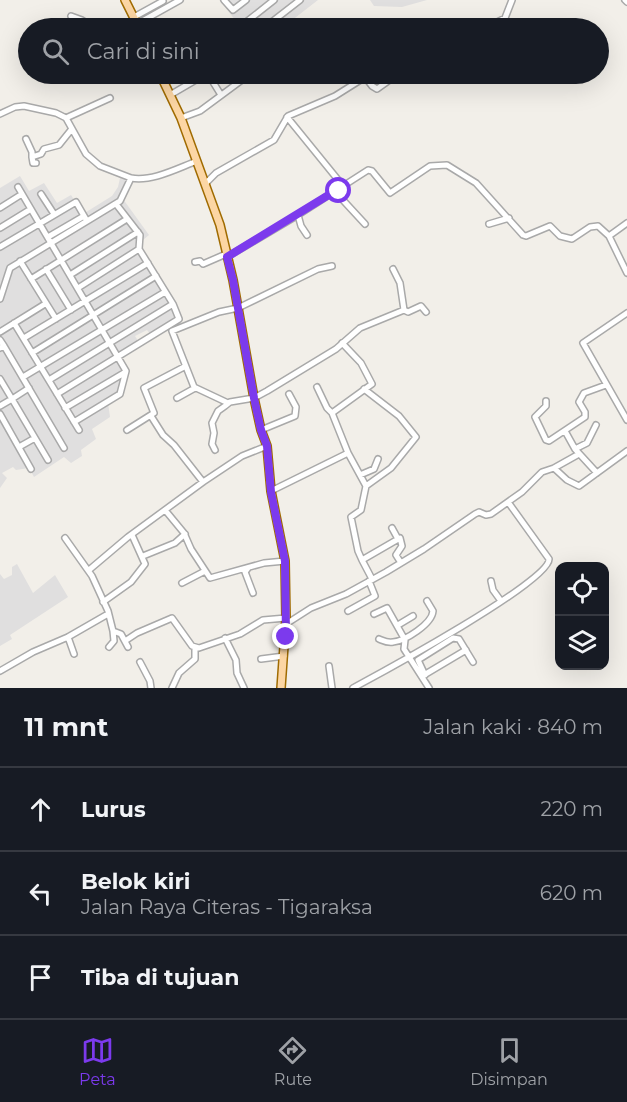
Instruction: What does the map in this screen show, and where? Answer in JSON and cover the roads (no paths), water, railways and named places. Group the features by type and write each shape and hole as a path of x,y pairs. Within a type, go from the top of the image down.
{"main road":[{"path":"125,0 134,18"},
{"path":"165,84 181,118 220,225 254,398 267,446 271,492 285,561 286,621 281,688"}],"street":[{"path":"146,18 180,0"},
{"path":"224,0 233,10 246,0"},
{"path":"252,18 274,0"},
{"path":"277,18 300,0"},
{"path":"504,18 512,0"},
{"path":"143,18 163,1"},
{"path":"71,16 76,18"},
{"path":"170,95 189,84"},
{"path":"214,84 221,95"},
{"path":"181,118 200,111 236,84"},
{"path":"205,184 216,173 274,140 287,117 335,96 353,84"},
{"path":"66,118 110,98"},
{"path":"0,114 15,107 24,106 56,113 66,118 86,154 100,166 131,178 161,174 197,161"},
{"path":"287,117 339,181 341,198 365,224"},
{"path":"32,157 40,155 44,148 59,145 71,130"},
{"path":"26,139 32,152 33,163 36,163"},
{"path":"195,262 200,261 204,264 226,256 298,215 369,170 391,193 430,166 447,165 476,183 520,233 526,236 550,226 560,236 572,239 595,225 609,236 627,273"},
{"path":"0,299 10,268 49,239 116,204 120,201 131,178"},
{"path":"18,187 111,343 126,373 120,394 74,422"},
{"path":"0,208 22,194"},
{"path":"41,194 54,214"},
{"path":"0,247 76,202 86,218"},
{"path":"57,394 179,319 173,304 139,249 140,235 116,204"},
{"path":"0,228 31,209"},
{"path":"298,215 307,235"},
{"path":"489,224 509,218"},
{"path":"30,279 127,219"},
{"path":"609,236 627,224"},
{"path":"70,275 138,232"},
{"path":"78,288 139,249"},
{"path":"20,261 56,319"},
{"path":"24,339 148,263"},
{"path":"228,404 195,388 184,367 171,331 219,312 238,308 318,269 332,266"},
{"path":"46,269 71,310"},
{"path":"393,269 400,283 404,310"},
{"path":"32,352 156,276"},
{"path":"22,377 165,292"},
{"path":"0,332 45,304"},
{"path":"49,380 173,304"},
{"path":"215,450 212,444 214,433 212,423 218,411 228,404 254,398 342,343 360,328 404,310 408,312 421,306 426,312"},
{"path":"627,313 583,343 627,420"},
{"path":"14,323 79,430"},
{"path":"0,340 2,347 64,448"},
{"path":"332,413 370,386 372,381 351,351 342,343"},
{"path":"127,430 151,416 154,410 144,388 184,367"},
{"path":"65,408 126,373"},
{"path":"1,382 48,460"},
{"path":"546,400 546,406 535,417 546,440 551,440 585,417 585,412 579,402 582,396 606,384"},
{"path":"316,387 332,413 348,453 366,486 362,509 351,518 358,551 375,596 348,611"},
{"path":"0,406 29,388"},
{"path":"177,398 195,388"},
{"path":"364,389 399,417 416,437 391,468 366,486"},
{"path":"261,430 295,416 296,407 289,394"},
{"path":"0,414 32,469"},
{"path":"151,416 163,435 170,440 202,482"},
{"path":"195,648 240,634 263,620 286,621 310,608 346,594 401,563 475,514 479,512 489,515 527,488 542,472 554,468 595,437 596,425"},
{"path":"565,431 577,452 597,473"},
{"path":"19,447 35,438"},
{"path":"89,570 202,482 242,456 267,446"},
{"path":"554,468 578,486 627,452"},
{"path":"271,492 348,453"},
{"path":"360,475 374,469 378,459"},
{"path":"355,688 501,601 543,572 549,562 541,547 508,502"},
{"path":"165,510 185,534 191,549 212,579 273,561 285,561"},
{"path":"392,528 402,546 396,555 401,563"},
{"path":"143,556 175,543 185,534"},
{"path":"103,602 131,582 146,563 132,535"},
{"path":"64,538 89,570 108,614 114,641 109,647"},
{"path":"362,560 398,539"},
{"path":"248,568 245,572 253,592"},
{"path":"182,583 205,571"},
{"path":"491,581 493,590 501,601"},
{"path":"379,639 390,643 405,640 432,618 433,612 427,601"},
{"path":"374,614 387,608 405,640 404,649 424,676"},
{"path":"0,672 33,652 68,637 108,614"},
{"path":"398,625 414,616"},
{"path":"112,631 120,634 127,644 137,633 172,618 195,648 195,659 179,673 172,688"},
{"path":"68,637 74,654"},
{"path":"429,688 418,661 428,653 456,637 473,662"},
{"path":"225,638 236,660 237,673 244,688"},
{"path":"424,676 466,650"},
{"path":"261,659 284,656"},
{"path":"140,662 153,688"},
{"path":"329,666 332,688"}]}
